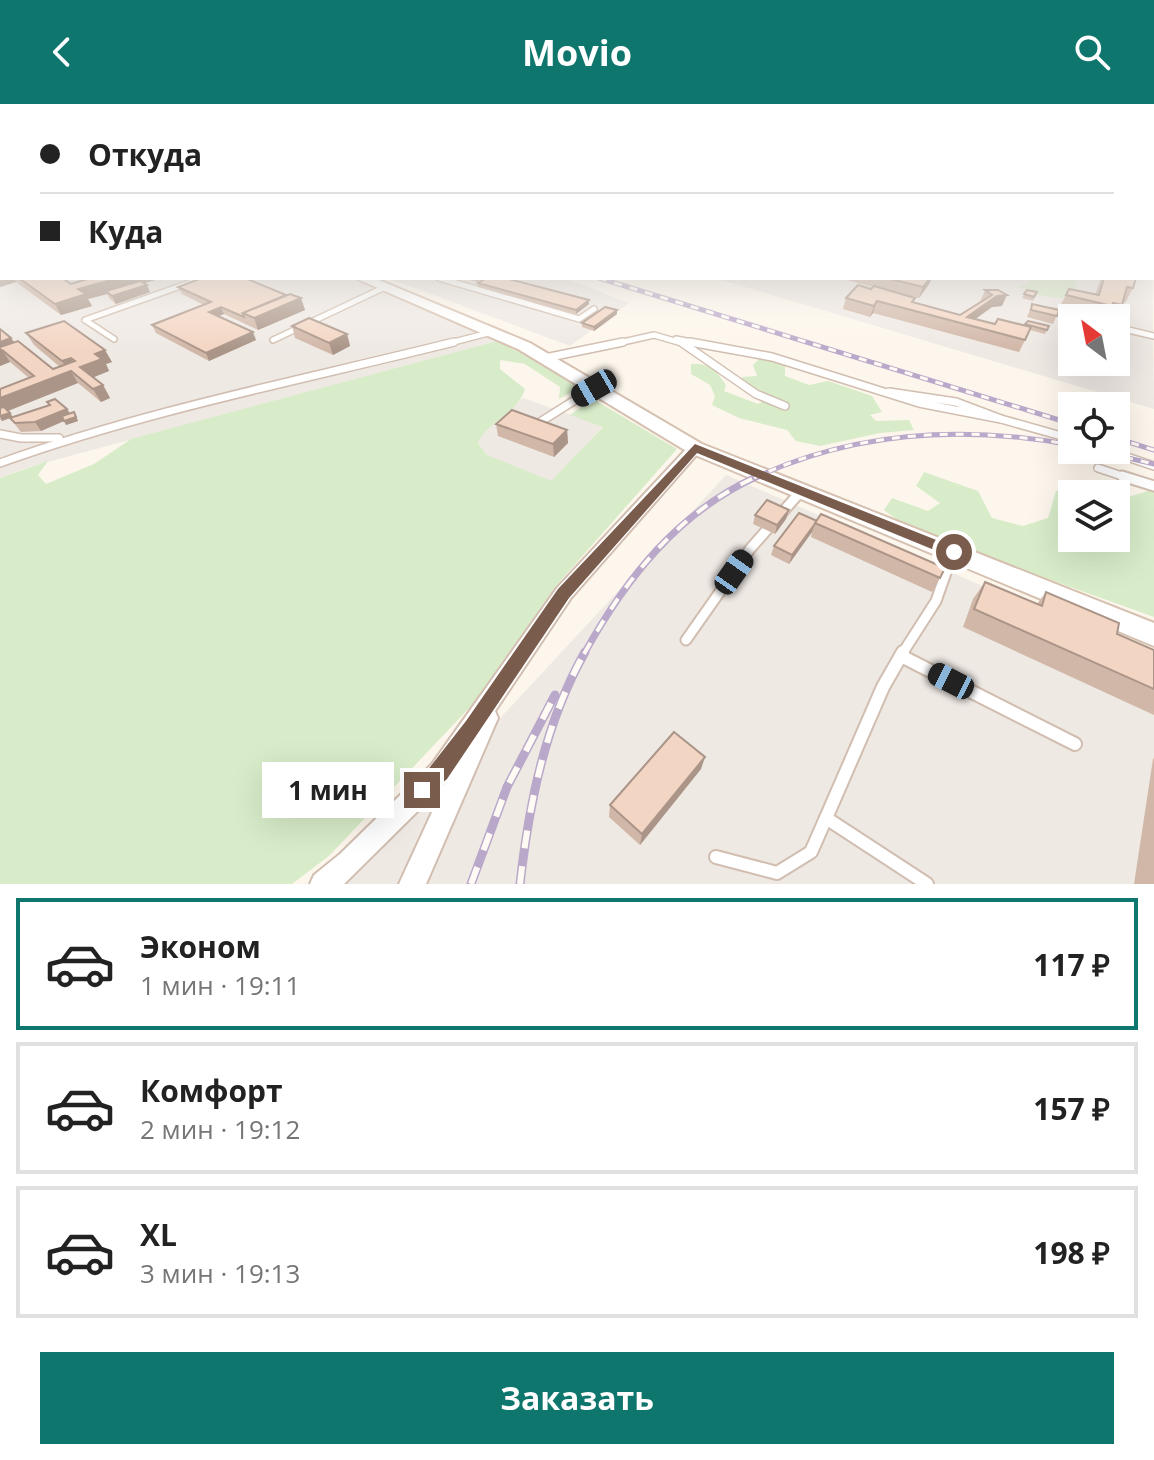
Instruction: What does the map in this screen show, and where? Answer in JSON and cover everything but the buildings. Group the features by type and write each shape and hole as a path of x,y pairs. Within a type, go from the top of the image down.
{"street":[{"path":"367,280 492,332 544,358 695,448 1154,635"},
{"path":"323,884 349,863 440,772 564,593 695,448"},
{"path":"412,884 504,680"}],"lane":[{"path":"114,339 85,320 197,280"},
{"path":"446,280 579,319 594,309"},
{"path":"273,340 385,287"},
{"path":"1046,310 1058,313"},
{"path":"1130,330 1154,336"},
{"path":"0,463 68,438 150,415 492,332"},
{"path":"544,358 654,335 782,359 889,392 926,407 967,416 1001,419 1058,435"},
{"path":"676,339 714,361 756,394 785,406"},
{"path":"537,424 594,388"},
{"path":"0,434 21,438 68,438"},
{"path":"1130,458 1154,466"},
{"path":"1098,468 1154,486"},
{"path":"686,640 750,549 802,491"},
{"path":"716,857 777,873 811,852 883,687 936,601 954,552"},
{"path":"901,656 1075,744"},
{"path":"826,818 927,884"}],"shaded area":[{"path":"0,280 354,280 497,341 29,467 0,478"},
{"path":"393,280 570,280 629,303 570,346"},
{"path":"722,280 1152,280 1154,409 1130,402 1130,392 1097,392"},
{"path":"523,398 603,426 551,482 487,455 478,443 482,434"},
{"path":"726,475 1105,639 1154,675 1154,884 346,884"}],"green space":[{"path":"1030,280 1077,280 1072,296 1058,298 1018,287 1028,284"},
{"path":"497,341 553,369 579,388 559,399 560,387 525,364 500,360 500,369 525,389 516,404 482,435 478,443 487,455 551,481 603,427 570,415 593,399 677,449 555,587 471,706 329,856 292,884 0,884 0,478 48,461 38,475 46,484 94,464 131,439"},
{"path":"760,358 785,366 785,376 809,385 828,381 872,396 882,412 870,415 876,421 909,420 914,430 880,433 820,446 796,441 787,430 739,418 712,405 715,396 710,385 691,374 691,364 708,366 726,385 724,391 758,404 764,401 735,385 743,377 757,376 753,365"},
{"path":"924,472 978,491 992,518 1023,526 1048,518 1058,491 1058,552 1130,552 1130,496 1154,489 1154,617 911,530 884,510 892,498 928,511 940,503 916,486"}],"railway":[{"path":"605,280 1058,420"},
{"path":"755,478 831,450 910,436 991,435 1058,443"},
{"path":"1130,442 1154,450"},
{"path":"1130,458 1154,464"},
{"path":"584,654 618,599 657,550 703,508 755,478"},
{"path":"520,884 528,824 549,736 585,652"},
{"path":"471,884 507,787 555,695"}],"route":[{"path":"422,790 440,772 473,727 564,593 695,448 954,552"}]}
